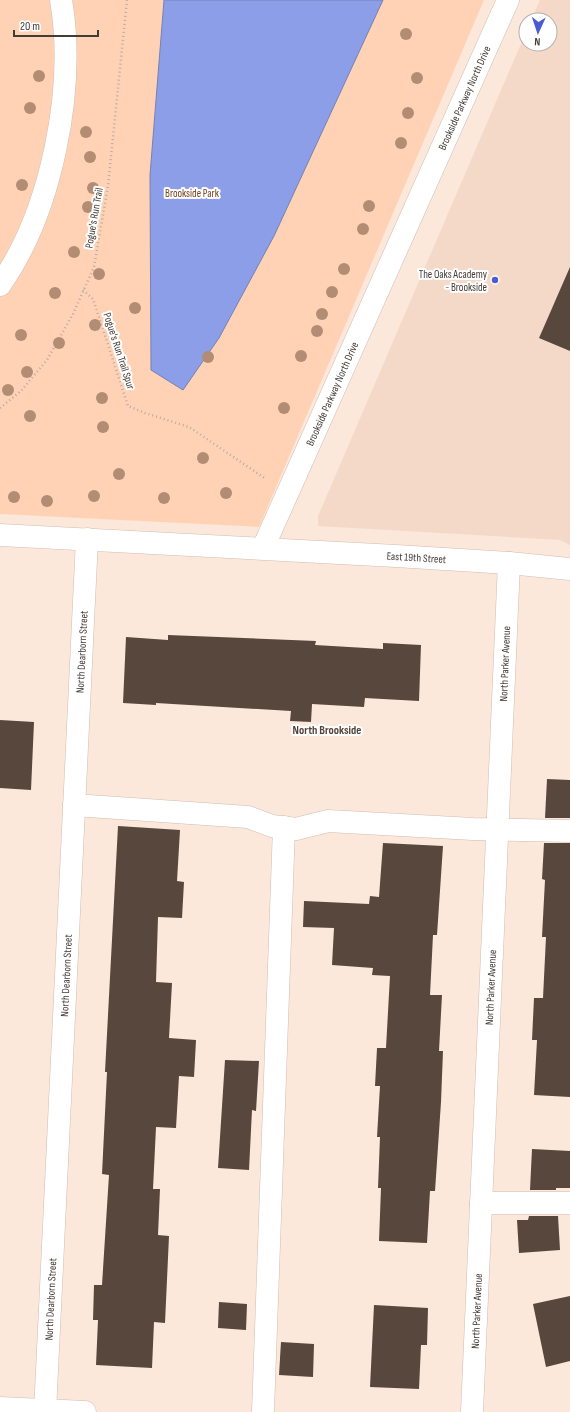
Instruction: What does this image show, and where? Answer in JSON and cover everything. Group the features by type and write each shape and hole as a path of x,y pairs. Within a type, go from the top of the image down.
{"street":[{"path":"0,285 20,253 29,232 55,154 64,85 65,45 61,0"},
{"name":"Brookside Parkway North Drive","path":"263,548 508,0"},
{"path":"0,535 263,548"},
{"name":"North Dearborn Street","path":"45,1411 86,539"},
{"name":"East 19th Street","path":"263,548 509,563 570,569"},
{"name":"North Parker Avenue","path":"472,1412 509,563"},
{"path":"74,805 248,817 272,826 296,829 328,821 570,831"},
{"path":"263,1412 284,827"},
{"path":"481,1203 570,1203"},
{"path":"0,1408 85,1412"}],"path":[{"name":"Pogue's Run Trail","path":"0,408 21,391 47,360 73,314 94,267 108,186 127,0"},
{"name":"Pogue's Run Trail Spur","path":"83,290 93,299 128,406 189,427 287,493"}],"shaded area":[{"name":"The Oaks Academy - Brookside","path":"540,0 570,0 570,545 560,540 318,526 318,516 518,51 518,52 558,52 558,12 535,12"}],"green space":[{"name":"Brookside Park","path":"0,0 484,0 259,527 0,514"}],"water":[{"path":"164,0 383,0 274,236 219,338 183,390 151,370 150,175"}],"building":[{"path":"570,267 570,351 539,338"},
{"path":"168,635 316,641 315,645 383,649 383,643 421,645 419,701 365,698 364,707 312,704 311,722 290,721 291,711 156,703 156,705 123,703 126,637 168,640"},
{"path":"0,720 34,722 31,790 0,788"},
{"path":"547,779 570,780 570,818 545,818"},
{"path":"118,826 180,830 177,881 184,882 182,918 158,917 156,982 172,983 169,1038 196,1040 194,1077 179,1076 176,1128 156,1127 153,1189 160,1189 158,1235 169,1236 165,1323 154,1322 152,1368 96,1365 98,1320 93,1320 94,1285 102,1285 109,1175 102,1174 107,1072 105,1072"},
{"path":"383,843 443,846 437,935 433,935 430,995 442,995 439,1051 443,1051 441,1102 435,1191 430,1191 427,1243 379,1241 381,1188 378,1188 380,1137 377,1137 380,1086 375,1086 377,1048 386,1048 390,976 372,975 373,968 332,965 334,928 303,927 304,901 369,904 370,896 379,897"},
{"path":"544,843 570,843 570,1097 534,1095 537,1040 532,1040 534,998 543,998 546,937 542,937 545,880 542,879"},
{"path":"225,1060 259,1061 256,1111 252,1110 249,1170 218,1168"},
{"path":"532,1149 570,1151 570,1188 556,1188 556,1190 530,1190"},
{"path":"529,1216 558,1216 560,1250 519,1253 517,1220 528,1220"},
{"path":"570,1296 570,1361 546,1367 533,1304"},
{"path":"219,1302 247,1304 246,1330 218,1328"},
{"path":"374,1305 428,1308 427,1345 421,1345 419,1389 370,1387"},
{"path":"281,1342 314,1344 313,1377 279,1375"}],"place":[{"name":"The Oaks Academy - Brookside","path":"495,280"}],"district":[{"name":"North Brookside","path":"327,730"}]}
